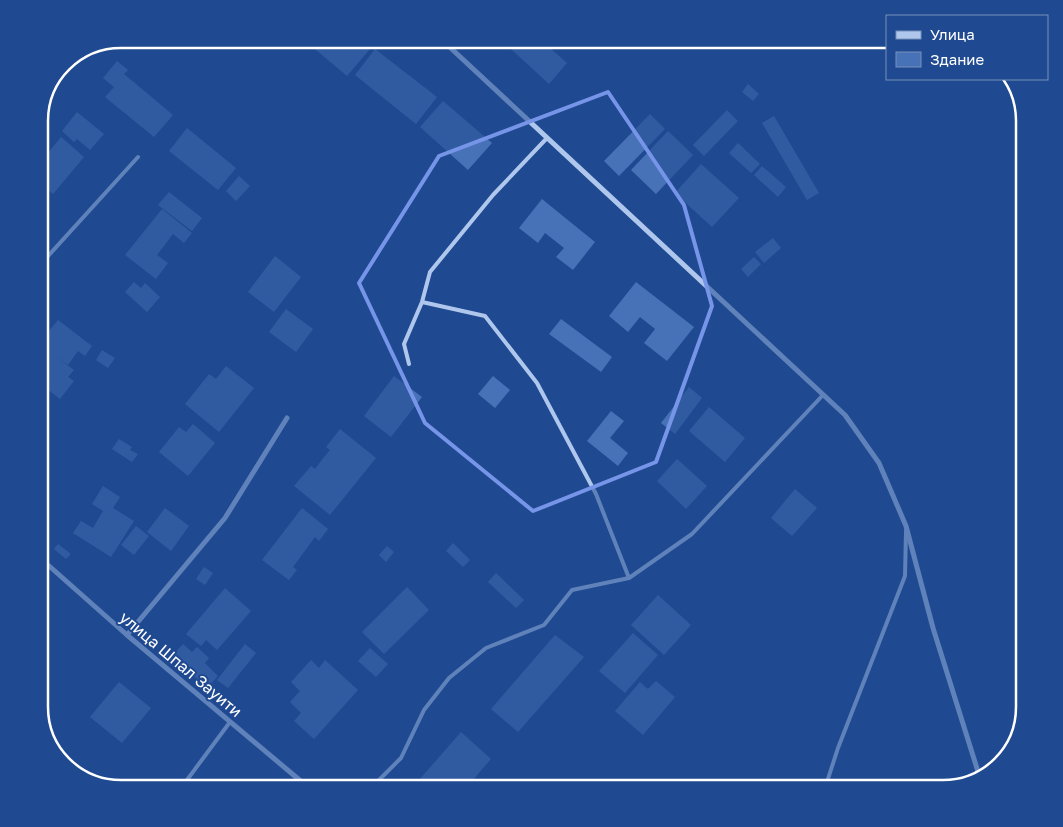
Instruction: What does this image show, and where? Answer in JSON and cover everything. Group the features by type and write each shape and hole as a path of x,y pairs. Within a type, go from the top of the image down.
{"street":[{"path":"451,48 845,415 878,462 906,526 933,628 978,770"},
{"path":"127,635 225,518 287,418"},
{"name":"улица Шпал Зауити","path":"48,565 127,635 298,779"}],"lane":[{"path":"409,364 404,344 422,302 430,272 493,195 547,138"},
{"path":"48,256 138,157"},
{"path":"422,302 485,316 538,383 596,494 630,578"},
{"path":"380,779 401,758 424,710 449,678 486,648 544,625 572,590 630,578 692,534 824,395"},
{"path":"828,779 904,576 906,526"},
{"path":"188,779 230,722"}],"highlighted area":[{"path":"608,92 684,205 712,306 656,462 533,511 425,423 359,283 439,156"}],"building":[{"path":"314,48 369,48 347,76"},
{"path":"510,48 550,48 567,63 549,84"},
{"path":"375,49 437,97 416,124 355,75"},
{"path":"117,61 128,70 124,74 173,115 154,137 105,97 114,87 103,78"},
{"path":"748,84 759,94 753,101 742,92"},
{"path":"443,101 492,143 468,170 420,127"},
{"path":"727,110 738,121 704,156 693,145"},
{"path":"77,112 104,134 90,150 77,139 74,142 62,131"},
{"path":"650,114 665,129 619,176 604,161"},
{"path":"774,116 819,193 807,200 762,123"},
{"path":"187,128 236,168 218,190 169,151"},
{"path":"668,131 693,155 656,194 631,170"},
{"path":"61,137 84,157 53,194 48,190 48,153"},
{"path":"738,143 760,164 751,173 729,153"},
{"path":"701,164 739,198 712,227 675,193"},
{"path":"762,166 786,187 778,197 754,175"},
{"path":"239,176 250,186 236,201 226,191"},
{"path":"169,192 202,218 192,231 158,205"},
{"path":"542,199 595,242 573,270 556,257 564,248 545,233 538,243 519,228"},
{"path":"162,209 192,233 184,243 173,234 157,255 168,263 156,279 125,255"},
{"path":"773,238 781,248 764,263 755,252"},
{"path":"275,256 301,277 274,312 248,292"},
{"path":"754,257 761,264 748,277 741,269"},
{"path":"134,282 141,288 145,283 160,297 147,312 125,292"},
{"path":"636,282 694,327 667,361 644,343 655,329 640,317 628,332 609,316"},
{"path":"286,309 313,329 296,352 269,332"},
{"path":"561,319 612,357 601,372 549,334"},
{"path":"58,320 92,346 85,356 78,351 68,365 51,353 74,370 68,377 74,381 60,399 48,390 48,332"},
{"path":"102,350 115,358 108,368 96,360"},
{"path":"226,366 254,388 219,432 185,404 209,374 216,379"},
{"path":"394,376 422,397 391,437 364,416"},
{"path":"493,376 510,390 495,408 478,394"},
{"path":"689,387 702,398 675,434 661,423"},
{"path":"709,407 745,438 725,462 689,431"},
{"path":"611,411 624,421 610,438 628,453 618,466 587,441"},
{"path":"193,424 215,443 188,476 159,452 179,427 186,432"},
{"path":"340,429 376,458 330,515 294,486 311,466 315,469 330,450 326,447"},
{"path":"119,439 132,447 130,450 138,454 132,462 112,449"},
{"path":"677,459 707,486 686,509 657,481"},
{"path":"103,486 120,497 113,508 134,521 111,557 73,533 81,521 93,528 103,511 92,504"},
{"path":"795,489 817,508 792,536 771,518"},
{"path":"165,508 189,526 171,551 147,532"},
{"path":"302,508 328,529 319,541 315,537 293,567 297,570 289,580 262,560"},
{"path":"136,526 149,536 134,555 121,545"},
{"path":"453,543 470,560 463,567 446,551"},
{"path":"58,544 71,554 66,559 54,549"},
{"path":"387,546 394,552 386,562 379,555"},
{"path":"204,567 213,573 205,585 196,579"},
{"path":"496,573 524,600 516,608 488,582"},
{"path":"407,587 429,610 384,654 362,632"},
{"path":"225,588 251,611 217,650 206,640 201,646 186,634"},
{"path":"658,595 691,625 664,655 631,625"},
{"path":"633,633 658,655 625,693 599,671"},
{"path":"555,635 584,657 518,732 491,709"},
{"path":"183,644 192,652 197,647 209,658 205,663 218,676 207,688 172,656"},
{"path":"245,644 256,653 228,688 217,680"},
{"path":"370,648 388,664 376,677 358,661"},
{"path":"311,660 319,668 325,660 358,690 314,739 294,721 301,713 290,702 300,691 291,682"},
{"path":"656,681 675,697 643,735 615,711 640,682 648,689"},
{"path":"119,682 151,708 122,743 90,717"},
{"path":"461,732 491,759 474,779 420,779"}]}
